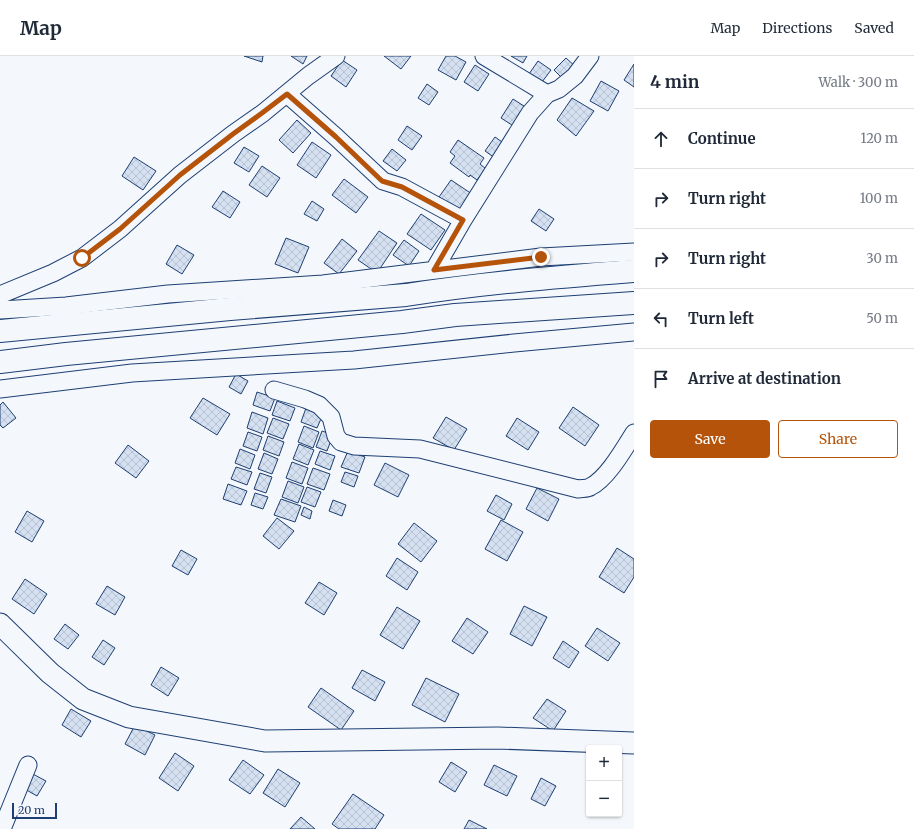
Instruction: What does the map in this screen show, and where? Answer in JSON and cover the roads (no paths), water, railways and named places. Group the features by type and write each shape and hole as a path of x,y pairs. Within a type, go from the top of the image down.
{"highway":[{"path":"0,331 230,309 406,295 434,290 634,270"},
{"path":"0,362 66,354 394,323 455,315 634,303"}],"main road":[{"path":"0,624 50,673 83,699 129,718 265,741 498,738 634,743"}],"street":[{"path":"0,295 53,273 82,258 120,229 180,175 336,56"},
{"path":"484,56 547,94"},
{"path":"434,270 463,220 530,113 547,94 559,89 575,76 590,56"},
{"path":"287,94 336,137 382,181 402,187 463,220"},
{"path":"0,310 66,306 168,294 323,284 541,257 634,252"},
{"path":"0,389 132,373 354,360 514,343 634,333"},
{"path":"274,390 306,399 319,405 331,417 336,436 341,442 354,446 420,449 578,489 590,488 599,481 611,468 634,434"},
{"path":"2,829 28,765"}]}
